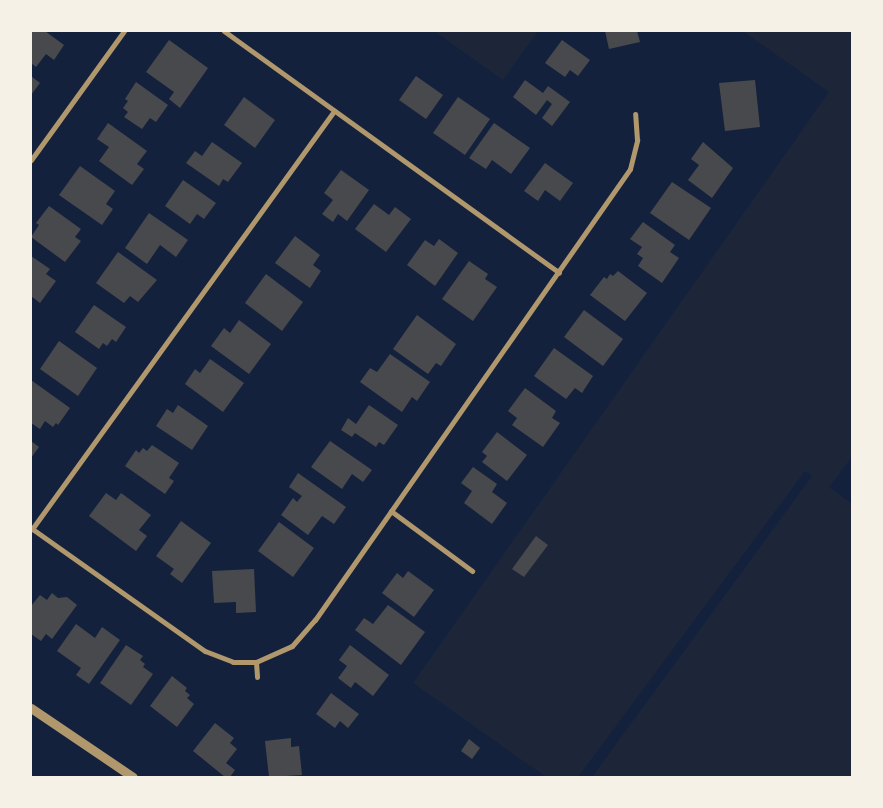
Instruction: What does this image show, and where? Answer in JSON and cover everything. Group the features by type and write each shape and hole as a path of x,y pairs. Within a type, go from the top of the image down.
{"street":[{"path":"31,160 124,31"},
{"path":"224,31 559,273"},
{"path":"334,111 32,529 205,651 233,662 256,662 279,654 304,634 559,273 630,169 637,140 635,114"},
{"path":"391,511 472,571"},
{"path":"256,662 258,677"},
{"path":"31,708 133,777"}],"shaded area":[{"path":"434,31 538,31 503,80"},
{"path":"743,31 852,31 852,457 829,487 852,504 852,777 592,777 812,476 805,471 578,777 546,777 413,683 829,92"}],"building":[{"path":"31,31 45,31 64,45 54,60 46,54 36,67 31,63"},
{"path":"605,31 637,31 640,42 609,49"},
{"path":"169,40 208,68 180,108 169,99 174,92 146,72"},
{"path":"562,40 590,60 578,76 570,70 565,77 545,63"},
{"path":"31,76 40,83 31,95"},
{"path":"416,76 443,95 426,119 399,100"},
{"path":"525,80 543,93 548,86 570,102 552,126 542,118 552,104 547,100 536,115 513,97"},
{"path":"755,80 760,127 725,131 719,83"},
{"path":"136,82 168,105 156,122 150,118 142,129 124,117 128,112 123,108 128,101 125,99"},
{"path":"244,97 275,120 255,148 224,125"},
{"path":"458,97 490,119 465,155 433,133"},
{"path":"108,123 147,151 137,164 144,169 132,185 99,161 109,147 97,139"},
{"path":"494,123 530,148 511,174 492,160 486,169 469,158"},
{"path":"212,142 242,163 228,182 223,179 219,186 186,163 195,151 202,156"},
{"path":"703,142 733,168 712,198 688,180 699,165 691,159"},
{"path":"545,163 573,183 560,201 545,190 538,201 524,191"},
{"path":"80,166 115,191 106,204 113,209 102,225 59,195"},
{"path":"341,170 369,190 347,221 338,214 333,222 322,214 333,200 324,193"},
{"path":"183,180 216,203 204,219 197,214 190,224 165,206"},
{"path":"672,182 711,208 689,240 650,213"},
{"path":"374,204 389,215 395,207 411,219 386,252 355,229"},
{"path":"49,206 81,229 75,237 81,241 65,262 31,237 39,225 36,223"},
{"path":"149,213 188,240 176,257 160,245 147,264 125,248"},
{"path":"643,222 675,245 670,252 679,258 662,283 638,266 643,258 637,254 642,247 630,239"},
{"path":"295,236 320,255 313,265 321,271 310,288 275,263"},
{"path":"439,239 458,253 435,286 407,265 425,240 434,246"},
{"path":"118,252 157,280 138,302 130,296 124,303 96,283"},
{"path":"31,256 50,269 46,274 56,281 40,303 31,296"},
{"path":"469,261 488,274 485,279 497,287 473,321 442,299"},
{"path":"618,271 647,293 625,321 590,295 604,277 607,279 610,274 613,276"},
{"path":"266,274 303,302 282,331 245,303"},
{"path":"94,305 126,327 116,342 112,339 107,346 103,343 99,349 75,332"},
{"path":"584,310 623,339 603,366 564,337"},
{"path":"417,315 456,344 441,366 436,363 428,374 393,349"},
{"path":"239,320 271,344 249,374 211,346 224,328 230,333"},
{"path":"59,341 97,368 78,396 40,369"},
{"path":"554,348 593,376 582,393 575,388 566,399 534,376"},
{"path":"390,354 430,382 417,401 412,397 402,412 360,382 370,368 377,372"},
{"path":"210,359 244,383 223,412 185,384 195,369 200,373"},
{"path":"31,380 70,408 58,425 56,423 53,427 45,421 40,429 31,423"},
{"path":"525,388 556,411 552,418 560,423 543,447 512,425 517,418 508,411"},
{"path":"178,405 208,426 192,450 156,426 167,409 173,413"},
{"path":"369,405 398,425 384,445 379,442 376,447 355,433 352,437 341,430 348,418 356,424"},
{"path":"497,432 527,455 507,481 482,462 487,456 482,452"},
{"path":"31,441 39,447 31,458"},
{"path":"330,441 372,470 363,482 352,474 342,489 311,467"},
{"path":"152,445 179,463 169,478 174,481 165,494 125,466 136,450 139,453 143,448 147,451"},
{"path":"473,467 497,484 492,492 507,503 492,524 464,503 472,491 461,483"},
{"path":"298,473 346,507 334,524 322,516 308,535 281,515 293,498 297,502 302,496 289,487"},
{"path":"106,493 116,500 121,493 151,515 139,530 147,536 136,551 89,516"},
{"path":"181,521 211,543 182,583 170,574 174,569 156,556"},
{"path":"279,522 314,548 293,577 258,551"},
{"path":"536,536 548,545 524,577 512,569"},
{"path":"254,569 256,612 236,613 236,602 214,603 212,571"},
{"path":"408,571 434,590 414,617 382,593 397,573 403,578"},
{"path":"52,593 58,598 67,597 77,605 52,639 46,634 41,641 31,634 31,606 40,595 47,600"},
{"path":"388,605 425,632 401,665 355,630 364,618 373,624"},
{"path":"76,624 95,638 102,627 120,640 89,684 76,675 81,668 57,651"},
{"path":"126,645 143,656 140,660 145,664 143,667 153,674 131,705 100,683"},
{"path":"350,645 389,675 373,696 355,682 351,688 338,678 347,666 339,660"},
{"path":"172,676 187,688 185,691 190,695 187,698 194,704 177,727 150,706"},
{"path":"331,693 359,714 348,728 340,721 335,728 316,714"},
{"path":"215,723 234,738 230,743 237,749 226,763 235,770 230,777 225,777 193,751"},
{"path":"291,738 291,747 299,746 302,775 269,777 265,741"},
{"path":"469,739 480,748 472,759 461,751"}]}
